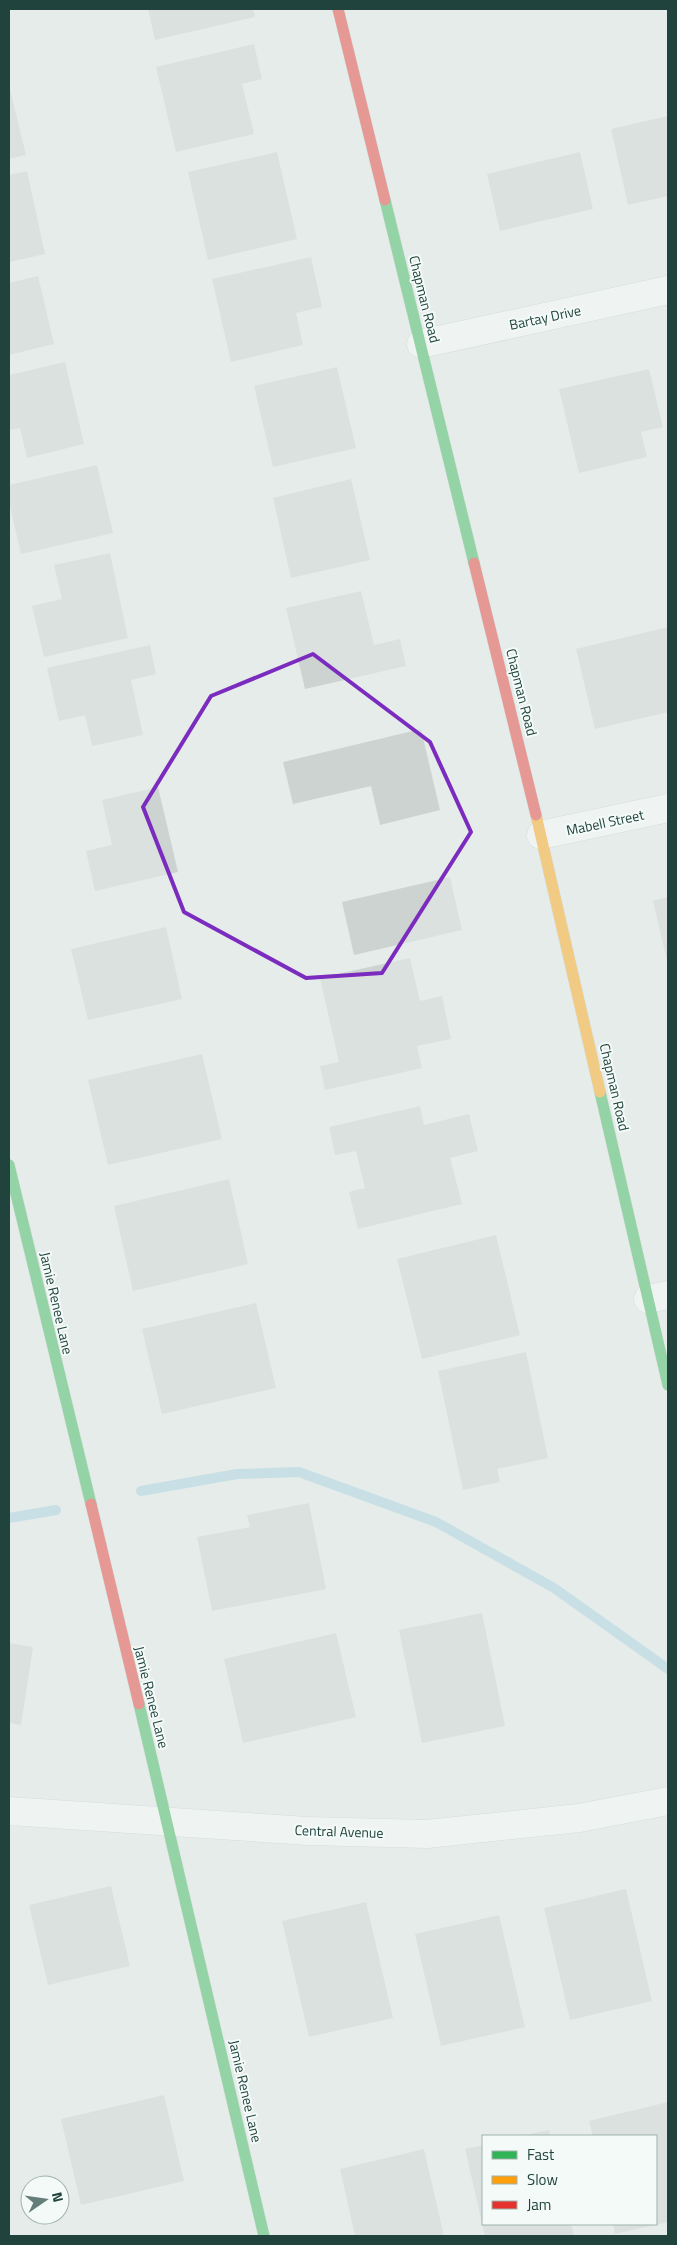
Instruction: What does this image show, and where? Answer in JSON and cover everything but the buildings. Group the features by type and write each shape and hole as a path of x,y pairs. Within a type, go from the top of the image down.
{"street":[{"name":"Chapman Road","path":"338,9 541,835 658,1297 668,1385"},
{"name":"Bartay Drive","path":"421,344 668,290"},
{"name":"Mabell Street","path":"541,835 668,808"},
{"name":"Jamie Renee Lane","path":"9,1165 168,1822 264,2236"},
{"name":"Central Avenue","path":"9,1811 307,1831 427,1834 579,1818 668,1801"}],"highlighted area":[{"path":"313,654 430,742 471,832 382,973 306,978 184,912 143,807 211,696"}],"waterway":[{"path":"141,1491 237,1474 299,1472 436,1522 554,1588 668,1669"},
{"path":"9,1518 56,1510"}],"traffic: fast":[{"path":"385,200 474,563"},
{"path":"600,1092 668,1385"},
{"path":"9,1165 91,1504"},
{"path":"139,1704 264,2236"}],"traffic: slow":[{"path":"536,815 600,1092"}],"traffic: jam":[{"path":"338,9 385,200"},
{"path":"474,563 536,815"},
{"path":"91,1504 139,1704"}]}
